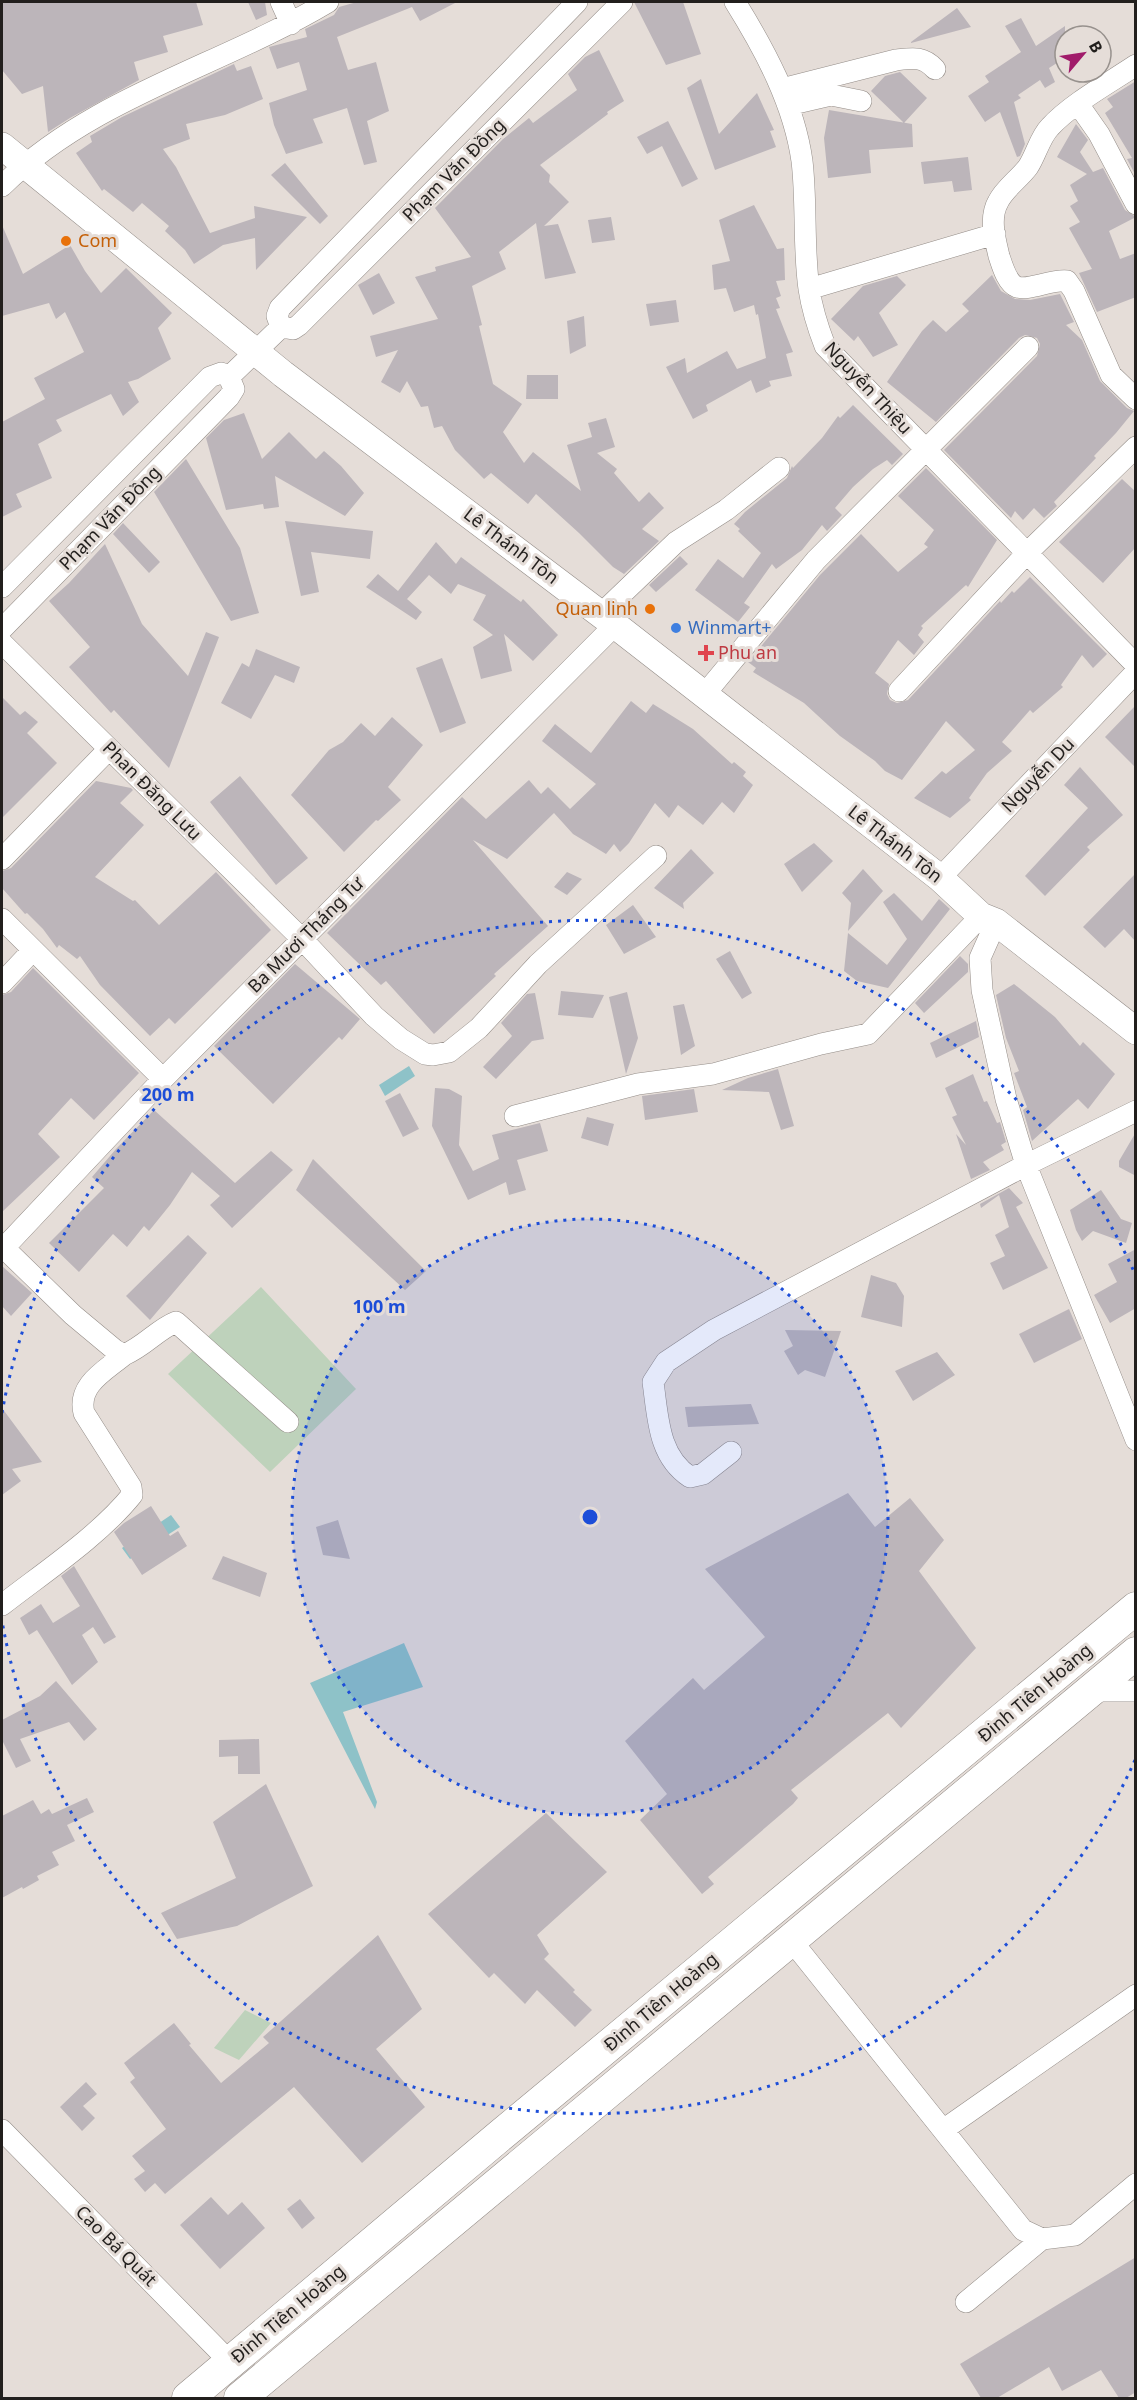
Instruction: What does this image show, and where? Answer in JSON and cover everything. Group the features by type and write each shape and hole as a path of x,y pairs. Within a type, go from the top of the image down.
{"highway":[{"name":"Đinh Tiên Hoàng","path":"188,2398 1136,1608"},
{"name":"Đinh Tiên Hoàng","path":"240,2398 1136,1653"},
{"path":"751,1928 782,1948"}],"main road":[{"name":"Lê Thánh Tôn","path":"2,146 301,388 608,620 940,878 988,919 1136,1031"}],"street":[{"path":"281,2 291,24"},
{"path":"2,186 24,164 98,115 147,89 291,24 327,2"},
{"name":"Phạm Văn Đồng","path":"281,327 277,316 280,308 577,2"},
{"name":"Phạm Văn Đồng","path":"281,327 293,329 299,325 622,2"},
{"name":"Nguyễn Thiệu","path":"735,2 785,97 802,160 809,289 818,328 825,346 1026,554 1134,674"},
{"path":"785,97 896,60 914,57 926,60 935,69"},
{"path":"1136,65 1078,104 1048,128 1029,166 998,201 993,216 1002,266 1010,281 1017,287 1067,281 1074,291 1111,375 1136,399"},
{"path":"493,86 515,109"},
{"path":"785,97 831,95 861,101"},
{"path":"1078,104 1099,134 1136,204"},
{"path":"809,289 995,234"},
{"name":"Phạm Văn Đồng","path":"229,377 281,327"},
{"path":"704,694 816,560 1028,347"},
{"name":"Phạm Văn Đồng","path":"2,587 210,377 221,373 229,377 234,389 229,397 2,629"},
{"path":"899,691 1026,554 1136,447"},
{"name":"Ba Mươi Tháng Tư","path":"2,1248 608,620 676,542 726,510 779,468"},
{"name":"Phan Đăng Lưu","path":"2,643 302,939 374,1016 400,1039 418,1051 441,1055 456,1047 479,1028 538,964 656,856"},
{"name":"Nguyễn Du","path":"940,878 1134,674"},
{"path":"2,859 109,749"},
{"path":"2,919 163,1079"},
{"path":"515,1116 638,1084 713,1074 821,1044 868,1034 988,919"},
{"path":"988,919 980,958 982,990 1006,1099 1026,1165 1136,1440"},
{"path":"2,983 33,950"},
{"path":"731,1452 703,1474 690,1477 671,1461 662,1441 653,1382 666,1362 714,1330 1026,1165 1136,1111"},
{"path":"2,1248 73,1316 124,1355"},
{"path":"2,1605 80,1545 132,1495 131,1487 84,1413 81,1401 87,1386 124,1355 140,1348 168,1325 176,1322 288,1422"},
{"path":"1090,1691 1136,1691"},
{"path":"782,1948 943,2130 1023,2230 1042,2239 1075,2235 1136,2184"},
{"path":"943,2130 1136,1995"},
{"name":"Cao Bá Quát","path":"2,2130 230,2362"},
{"path":"966,2302 1042,2239"}],"green space":[{"path":"261,1287 356,1389 270,1472 168,1374"},
{"path":"245,2010 271,2023 239,2060 214,2048"}],"water":[{"path":"409,1066 415,1076 385,1096 379,1085"},
{"path":"171,1515 180,1527 130,1559 122,1548"},
{"path":"404,1643 423,1687 343,1712 377,1802 375,1809 310,1683"}],"building":[{"path":"2,2 196,2 203,25 163,36 168,52 134,62 139,80 48,132 43,86 22,94 2,70"},
{"path":"248,2 265,2 267,15 256,20"},
{"path":"357,2 457,2 420,21 412,7 337,37 348,70 376,62 389,111 367,121 377,162 364,165 347,108 313,119 323,143 286,154 274,125 269,103 307,90 299,62 277,69 269,47 307,37 305,29 334,15 339,7"},
{"path":"634,2 683,2 701,54 666,65"},
{"path":"957,8 971,27 911,43 911,42"},
{"path":"1021,18 1036,46 1053,34 1053,66 1049,68 1053,83 1045,88 1040,80 1018,95 1021,98 1014,102 1025,144 1020,156 1017,157 1000,112 985,122 968,96 989,82 985,76 1021,52 1005,26"},
{"path":"599,50 624,101 540,165 550,175 549,182 569,202 544,226 558,224 576,273 545,279 536,223 499,252 506,269 472,286 493,384 522,404 503,432 524,463 533,452 581,491 567,445 592,437 588,423 606,418 615,447 597,453 617,469 614,473 639,502 649,492 664,508 642,529 659,541 624,574 613,567 536,494 528,504 491,473 484,479 455,450 442,426 434,428 428,406 421,407 407,381 400,393 381,382 398,350 376,357 370,336 438,319 415,277 436,271 435,267 471,257 435,208 503,139 529,118 533,123 577,90 568,74 585,57"},
{"path":"234,64 237,71 251,66 263,99 225,115 186,124 190,139 163,149 176,167 210,233 255,218 254,206 307,217 256,270 255,238 223,245 194,264 185,250 165,231 169,226 142,203 133,212 104,189 102,191 76,153 92,142 90,136 122,117"},
{"path":"900,72 927,98 904,123 871,91 885,76"},
{"path":"701,79 719,134 757,93 774,130 770,131 776,147 715,170 687,88"},
{"path":"1136,81 1136,176 1127,159 1132,158 1105,113 1113,107 1107,99"},
{"path":"829,110 912,124 913,147 869,150 871,173 828,178 824,138"},
{"path":"668,121 698,179 682,187 662,146 647,154 637,137"},
{"path":"1076,124 1088,140 1080,152 1093,172 1103,168 1125,210 1136,217 1109,231 1120,259 1136,253 1136,297 1097,312 1079,273 1092,269 1069,228 1080,222 1070,206 1078,201 1070,185 1087,174 1057,157"},
{"path":"968,157 972,190 954,192 952,181 924,184 921,162"},
{"path":"285,163 328,216 320,224 271,175"},
{"path":"754,205 777,249 784,248 785,280 776,281 781,296 776,298 780,308 776,309 793,352 786,354 792,376 769,381 771,386 756,393 751,380 706,405 708,411 693,419 666,367 685,358 687,373 727,351 737,369 766,358 758,314 756,315 754,305 734,312 726,288 714,290 712,265 730,261 719,220"},
{"path":"611,217 615,240 592,243 588,220"},
{"path":"2,225 23,274 70,245 101,293 126,268 172,313 158,328 171,359 138,379 128,382 139,402 123,416 111,394 56,420 62,431 38,444 52,478 16,494 22,507 2,517 2,422 45,399 34,378 84,352 65,312 56,319 49,303 2,316"},
{"path":"379,273 395,303 373,315 358,285"},
{"path":"992,275 1001,291 1015,299 1030,300 1060,294 1074,322 1066,325 1082,340 1100,381 1127,408 1134,411 1094,456 1096,458 1054,502 1057,506 1044,518 1034,508 1023,520 1015,511 1011,518 944,450 1037,356 1040,344 1037,338 1025,335 1019,338 936,422 887,382 922,331 933,320 946,332 969,311 962,304"},
{"path":"897,276 906,285 879,313 898,345 873,357 858,336 854,341 831,319 863,286"},
{"path":"676,300 679,322 650,326 646,304"},
{"path":"584,316 586,346 570,354 567,321"},
{"path":"527,375 558,375 558,399 526,399"},
{"path":"853,405 903,454 892,465 887,460 873,469 853,487 835,508 842,515 827,531 822,525 802,550 776,569 772,564 744,603 750,607 738,622 695,590 718,559 743,578 761,553 738,531 740,529 734,524 745,512 787,478 792,466 793,468 822,438 838,416 840,418"},
{"path":"244,413 262,459 289,432 316,459 324,451 341,466 364,493 345,516 275,476 279,507 264,509 263,504 226,510 206,438 224,420"},
{"path":"186,459 240,548 259,613 231,621 154,492"},
{"path":"926,468 997,540 968,587 966,585 921,626 923,628 918,635 924,642 914,655 898,640 875,673 889,684 887,694 890,700 897,703 908,700 1000,601 1001,603 1012,591 1014,593 1030,577 1107,654 1093,668 1082,655 1061,685 1063,687 1033,713 1030,710 1002,742 1012,751 987,773 969,798 971,800 950,818 914,798 942,771 946,774 975,750 946,721 902,780 885,771 840,736 804,703 753,672 756,668 748,662 820,575 861,534 898,572 928,547 924,544 934,530 898,496"},
{"path":"1122,479 1136,492 1136,547 1103,583 1059,542"},
{"path":"285,521 373,531 370,559 311,552 319,592 301,596"},
{"path":"123,523 160,562 149,573 113,534"},
{"path":"436,542 456,564 461,557 521,602 523,599 558,635 533,661 504,634 512,671 481,679 473,647 493,635 473,620 486,595 458,584 451,594 429,575 407,599 422,612 416,620 366,587 378,574 398,591"},
{"path":"105,544 142,624 188,676 206,632 219,637 169,768 114,710 111,713 69,667 90,647 49,601"},
{"path":"680,556 688,564 656,592 649,585"},
{"path":"256,649 300,667 294,683 275,675 251,719 221,703 242,663 249,667"},
{"path":"442,658 466,723 440,733 416,668"},
{"path":"2,697 20,715 25,711 38,722 27,733 57,763 2,818"},
{"path":"631,701 646,713 653,704 693,729 732,764 734,762 746,772 743,776 753,785 734,813 722,802 703,825 678,805 669,818 655,803 629,843 620,852 614,844 606,854 573,834 554,813 507,859 473,840 548,926 494,974 496,976 434,1034 386,981 381,985 327,933 462,797 486,819 529,780 541,794 548,787 570,809 596,784 542,741 555,724 591,753"},
{"path":"1136,705 1136,768 1105,737"},
{"path":"392,717 423,745 388,787 401,800 378,821 376,820 344,852 291,795 329,750 343,742 361,723 375,736"},
{"path":"1080,767 1123,815 1087,847 1090,850 1045,896 1025,876 1088,808 1064,785"},
{"path":"240,776 308,858 276,885 210,802"},
{"path":"96,781 131,788 133,790 120,803 144,825 95,877 133,901 135,900 159,925 216,872 271,930 175,1024 169,1018 150,1036 100,985 80,956 77,959 59,945 57,948 43,929 27,913 25,914 2,888 2,871 11,868"},
{"path":"814,843 833,861 802,892 784,864"},
{"path":"691,849 714,873 683,903 684,909 654,888"},
{"path":"863,869 883,891 848,931 851,903 842,893"},
{"path":"567,872 582,879 567,895 554,887"},
{"path":"1136,873 1136,942 1124,929 1105,948 1083,927"},
{"path":"894,893 922,921 939,899 950,909 888,988 857,981 844,971 848,933 887,965 907,939 883,902"},
{"path":"633,905 656,937 624,954 606,925"},
{"path":"730,951 752,993 742,999 716,959"},
{"path":"960,956 968,964 968,972 924,1013 915,1003"},
{"path":"295,964 360,1019 342,1040 339,1037 273,1104 214,1046"},
{"path":"33,968 139,1073 94,1120 71,1098 38,1134 60,1157 2,1212 2,995 11,992"},
{"path":"1014,984 1055,1017 1080,1046 1083,1042 1115,1074 1088,1109 1078,1099 1032,1141 1023,1110 1027,1107 1014,1073 1019,1071 1006,1038 996,995"},
{"path":"561,991 604,995 593,1018 558,1015"},
{"path":"627,992 638,1038 626,1074 609,997"},
{"path":"535,993 544,1039 532,1041 496,1079 483,1067 512,1036 501,1023 527,994"},
{"path":"684,1004 695,1046 681,1055 673,1006"},
{"path":"976,1021 979,1037 936,1058 930,1043"},
{"path":"778,1069 794,1126 781,1130 769,1092 722,1090 748,1078"},
{"path":"973,1074 984,1102 987,1101 997,1123 1000,1122 1006,1142 1001,1145 1004,1150 983,1162 990,1170 971,1179 956,1134 966,1145 952,1117 957,1115 945,1088"},
{"path":"435,1088 449,1089 462,1096 459,1145 473,1171 499,1159 492,1135 540,1123 548,1151 517,1160 526,1190 509,1195 506,1182 468,1200 432,1126"},
{"path":"694,1089 698,1112 645,1120 642,1096"},
{"path":"400,1093 419,1129 403,1137 385,1101"},
{"path":"154,1110 235,1183 271,1151 293,1170 232,1228 210,1205 220,1196 192,1172 149,1231 144,1226 127,1247 113,1234 79,1272 49,1243 104,1188 92,1177"},
{"path":"587,1117 614,1124 608,1146 581,1138"},
{"path":"1136,1132 1136,1176 1119,1167 1119,1161"},
{"path":"313,1159 426,1271 405,1290 296,1190"},
{"path":"1009,1188 1023,1203 1016,1207 1048,1268 1003,1290 990,1263 1005,1256 995,1235 1009,1227 999,1195 981,1208 980,1204"},
{"path":"1101,1190 1121,1219 1132,1223 1126,1243 1093,1231 1082,1241 1076,1230 1070,1210"},
{"path":"188,1235 207,1253 150,1320 126,1296"},
{"path":"1136,1249 1136,1308 1110,1323 1094,1295 1117,1282 1108,1264"},
{"path":"2,1266 32,1293 11,1316 2,1306"},
{"path":"871,1275 896,1283 904,1296 902,1327 861,1317"},
{"path":"1069,1309 1082,1339 1034,1363 1019,1334"},
{"path":"785,1330 841,1331 825,1377 805,1370 798,1375 784,1351 793,1346"},
{"path":"937,1352 955,1375 913,1401 895,1371"},
{"path":"751,1404 759,1424 688,1427 685,1407"},
{"path":"2,1408 42,1462 12,1469 21,1481 2,1495"},
{"path":"848,1493 875,1527 910,1498 944,1540 919,1571 976,1648 901,1728 888,1713 791,1790 798,1798 793,1804 708,1877 714,1884 702,1894 640,1820 667,1794 625,1741 693,1678 704,1690 765,1637 705,1569"},
{"path":"151,1506 170,1536 178,1531 187,1546 142,1575 114,1532"},
{"path":"338,1520 350,1559 323,1555 316,1527"},
{"path":"223,1556 267,1573 260,1597 212,1579"},
{"path":"74,1566 116,1637 104,1644 93,1627 82,1635 98,1662 72,1685 37,1630 29,1635 20,1618 41,1604 53,1623 80,1606 61,1576"},
{"path":"56,1681 97,1729 84,1741 69,1722 20,1739 31,1761 16,1768 2,1740 2,1720 23,1709 21,1706 40,1696"},
{"path":"259,1739 260,1774 238,1774 238,1756 219,1757 219,1740"},
{"path":"266,1784 313,1886 237,1926 177,1939 161,1913 236,1878 213,1822"},
{"path":"87,1798 94,1812 67,1825 75,1841 52,1852 59,1865 37,1876 39,1880 2,1898 2,1816 33,1800 41,1814 49,1809 52,1814"},
{"path":"546,1813 607,1872 537,1935 549,1954 544,1959 592,2010 575,2027 537,1990 525,2004 494,1973 489,1978 428,1914"},
{"path":"378,1935 422,2009 376,2049 425,2107 362,2163 294,2087 165,2194 155,2183 145,2192 134,2179 145,2171 132,2156 166,2129 130,2082 135,2078 124,2063 174,2023 221,2083 269,2043 263,2037"},
{"path":"86,2082 97,2094 83,2106 95,2118 82,2131 60,2107"},
{"path":"211,2197 228,2215 242,2202 265,2228 220,2269 180,2225"},
{"path":"300,2199 315,2218 302,2229 287,2209"},
{"path":"1136,2257 1136,2392 1126,2398 1119,2398 1101,2370 1062,2391 1049,2367 997,2398 981,2398 960,2364"}],"place":[{"name":"Com","path":"66,241"},
{"name":"Quan linh","path":"650,609"},
{"name":"Winmart+","path":"676,628"},
{"name":"Phu an","path":"706,653"}]}
